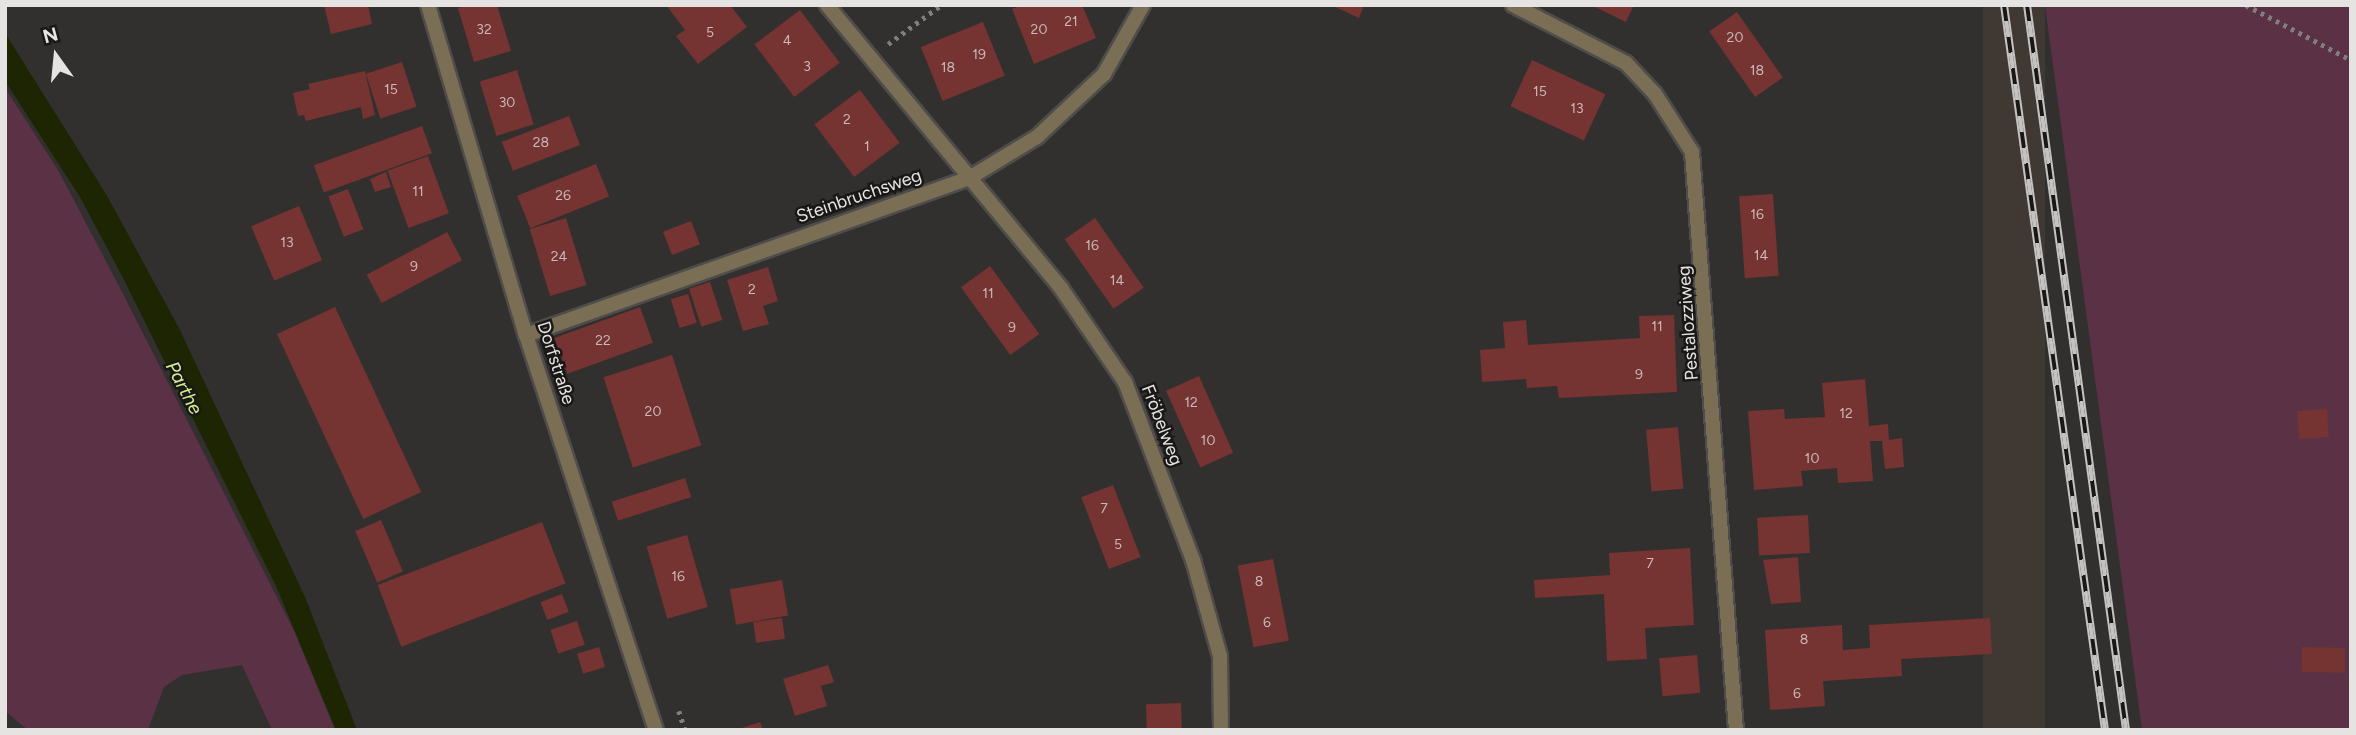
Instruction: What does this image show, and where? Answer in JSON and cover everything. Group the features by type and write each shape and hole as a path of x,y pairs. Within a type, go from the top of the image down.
{"street":[{"name":"Dorfstraße","path":"428,5 526,335 656,730"},
{"name":"Fröbelweg","path":"827,5 1061,288 1125,382 1193,560 1220,656 1221,730"},
{"name":"Steinbruchsweg","path":"526,335 971,177 1037,137 1104,74 1143,5"},
{"name":"Pestalozziweg","path":"1513,5 1626,62 1655,94 1692,152 1697,173 1736,730"}],"path":[{"path":"870,57 942,5"},
{"path":"2246,5 2351,60"}],"shaded area":[{"path":"1983,5 2045,5 2045,730 1983,730"},
{"path":"2045,5 2351,5 2351,730 2142,730"},
{"path":"5,88 58,170 121,290 294,631 335,730 272,730 242,665 182,675 164,687 148,730 28,730 5,711"}],"water":[{"name":"Parthe","path":"5,33 106,194 179,328 305,597 357,730 336,730 276,586 122,276 80,197 5,81"}],"building":[{"path":"324,5 368,5 372,24 331,34"},
{"path":"468,5 497,5 511,51 474,62 458,8"},
{"path":"666,5 730,5 747,27 698,64 676,36 685,30"},
{"path":"1022,5 1082,5 1096,38 1034,64 1012,9"},
{"path":"1331,5 1364,5 1359,18"},
{"path":"1591,5 1634,5 1626,22"},
{"path":"800,10 840,63 794,97 754,44"},
{"path":"1737,12 1783,78 1755,97 1709,32"},
{"path":"983,22 1005,76 943,101 921,47"},
{"path":"1532,60 1605,94 1584,140 1510,106"},
{"path":"402,62 417,107 380,118 366,74"},
{"path":"517,70 534,125 496,136 480,81"},
{"path":"365,71 375,115 363,119 361,107 306,121 304,115 298,116 293,93 310,89 308,84"},
{"path":"860,90 900,143 854,177 814,124"},
{"path":"569,116 580,145 513,171 502,142"},
{"path":"422,126 432,153 324,193 314,165"},
{"path":"428,156 449,213 408,228 388,171"},
{"path":"596,164 609,196 530,228 517,196"},
{"path":"386,172 391,187 375,192 370,179"},
{"path":"348,189 363,229 344,237 328,197"},
{"path":"1773,194 1779,276 1745,278 1739,196"},
{"path":"299,206 322,260 274,281 251,226"},
{"path":"566,218 586,285 550,296 530,229"},
{"path":"1095,218 1144,288 1113,309 1065,239"},
{"path":"691,221 700,244 672,255 663,232"},
{"path":"447,232 462,260 382,303 367,275"},
{"path":"990,266 1039,334 1010,355 961,287"},
{"path":"768,267 778,301 763,306 769,324 743,331 727,280"},
{"path":"710,282 722,320 701,327 689,289"},
{"path":"688,294 697,323 680,328 671,299"},
{"path":"335,307 421,492 363,519 277,334"},
{"path":"640,307 653,343 567,374 554,338"},
{"path":"1674,315 1677,392 1559,398 1557,386 1527,388 1526,379 1482,382 1480,350 1505,348 1503,322 1526,320 1528,345 1640,338 1639,316"},
{"path":"672,355 701,445 633,468 604,377"},
{"path":"1199,376 1233,453 1200,467 1166,391"},
{"path":"1865,379 1869,426 1888,424 1889,440 1902,438 1904,467 1885,469 1882,441 1870,441 1873,481 1838,483 1837,468 1801,471 1803,486 1754,490 1748,411 1784,409 1785,419 1825,417 1822,383"},
{"path":"2327,409 2329,437 2299,439 2297,411"},
{"path":"1678,427 1683,489 1652,492 1646,430"},
{"path":"685,478 691,497 618,521 612,502"},
{"path":"1113,485 1141,557 1109,569 1081,497"},
{"path":"1808,515 1810,553 1759,556 1757,518"},
{"path":"381,520 403,572 377,582 355,531"},
{"path":"542,522 566,584 401,647 378,585"},
{"path":"687,535 708,607 667,619 647,547"},
{"path":"1690,548 1694,625 1645,628 1647,659 1607,661 1604,594 1535,598 1534,580 1610,575 1609,553"},
{"path":"1798,557 1801,602 1771,604 1763,560"},
{"path":"1273,559 1289,640 1253,647 1238,566"},
{"path":"782,580 788,615 736,625 730,589"},
{"path":"562,594 569,612 547,620 541,602"},
{"path":"782,618 785,639 756,643 753,622"},
{"path":"1990,618 1992,654 1901,659 1902,676 1823,681 1825,706 1770,710 1765,630 1842,625 1843,650 1870,648 1869,625"},
{"path":"577,621 585,645 558,653 550,630"},
{"path":"599,647 605,667 583,674 577,654"},
{"path":"2302,647 2345,648 2345,673 2302,672"},
{"path":"1697,655 1700,693 1662,696 1659,658"},
{"path":"828,665 834,682 821,686 827,706 795,716 783,679"},
{"path":"1181,703 1182,730 1147,730 1146,704"},
{"path":"760,722 763,730 739,730 739,729"}],"railway":[{"path":"2004,5 2105,730"},
{"path":"2027,5 2126,730"}]}
